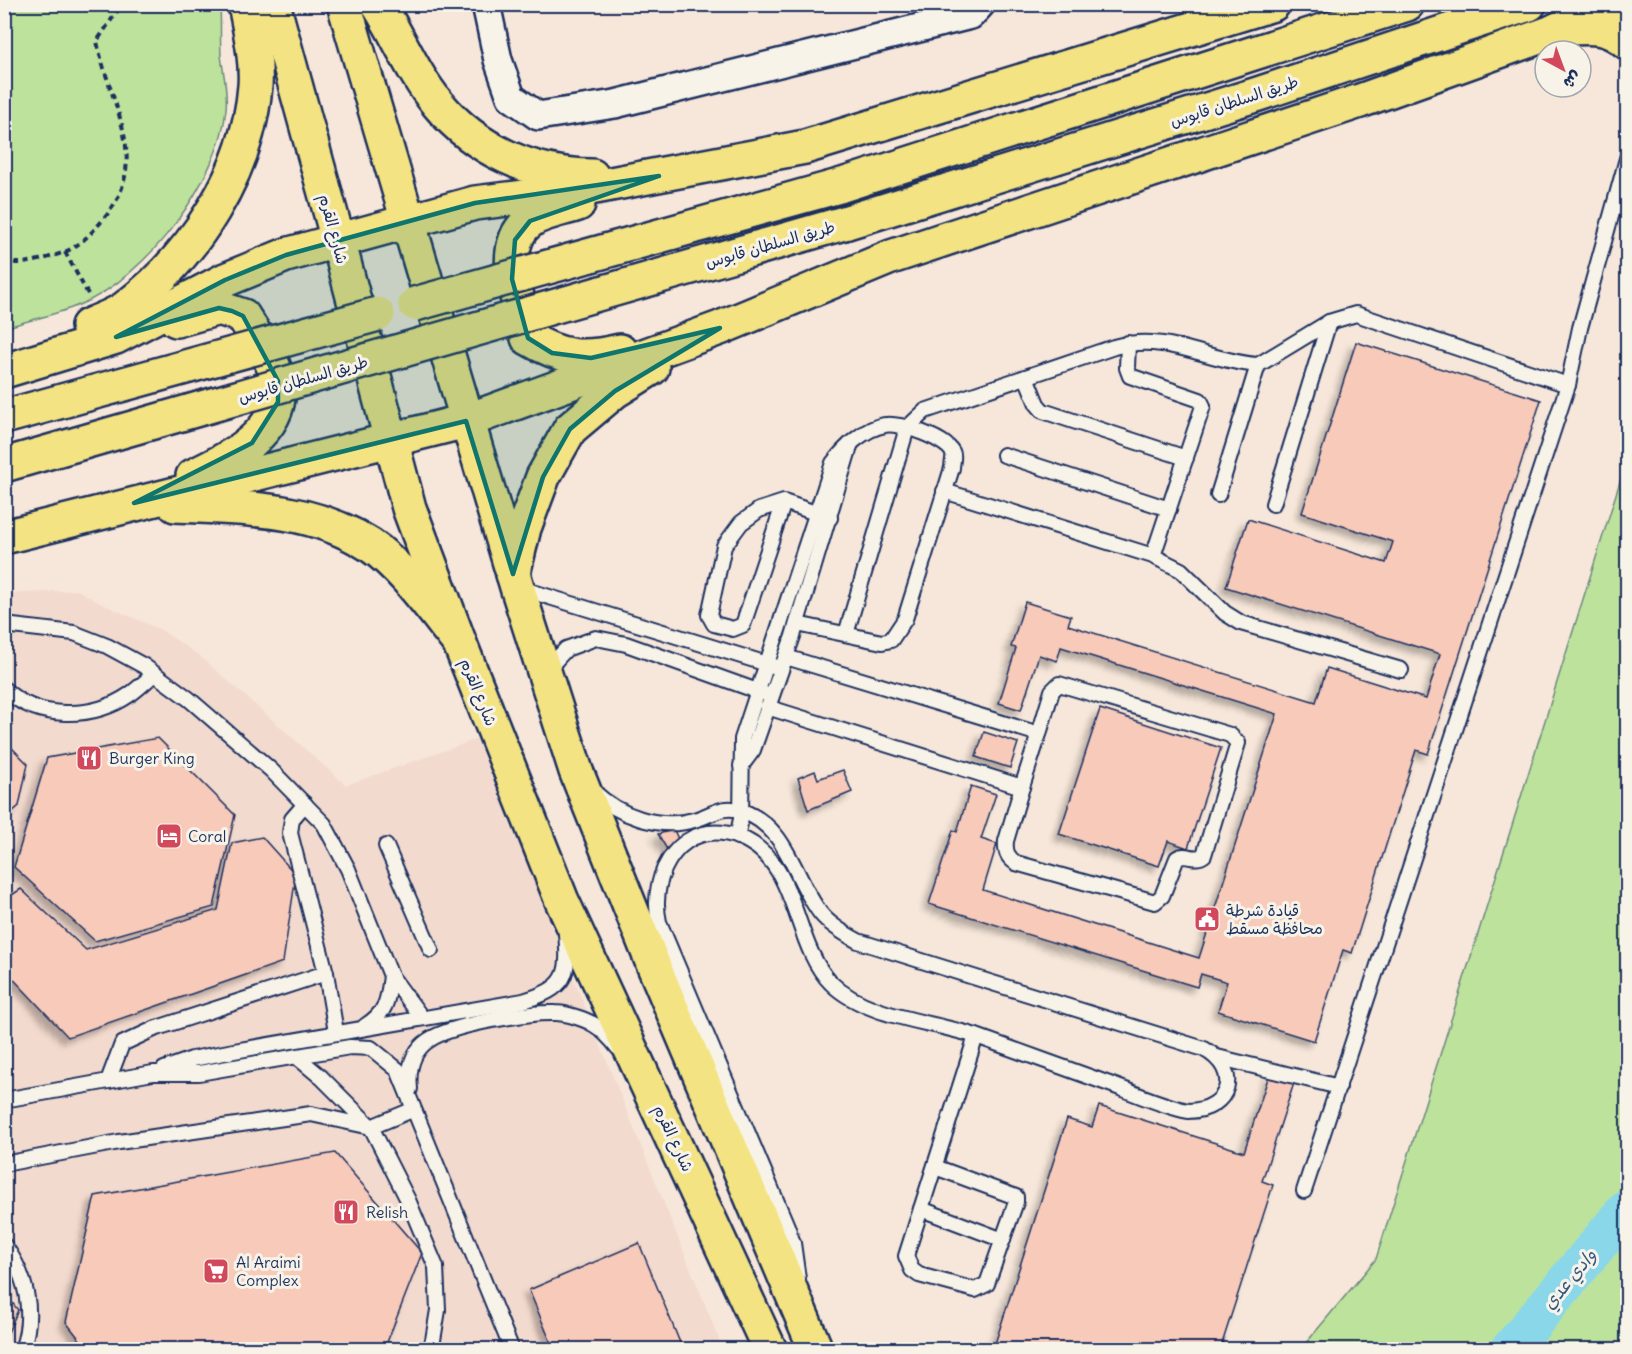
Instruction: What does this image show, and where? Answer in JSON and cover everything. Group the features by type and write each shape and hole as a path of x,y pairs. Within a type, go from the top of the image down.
{"main road":[{"path":"109,328 122,309 182,255 227,185 247,131 255,85 255,64 245,4"},
{"name":"شارع القرم","path":"273,4 338,240 390,442 410,508 460,644 562,901 770,1350"},
{"path":"344,4 466,421 576,771 653,964 816,1350"},
{"path":"378,4 438,104 475,140 515,162 564,175 660,176"},
{"path":"4,371 286,255 475,203 660,176 805,147 1273,4"},
{"path":"4,417 840,186 1407,4"},
{"name":"طريق السلطان قابوس","path":"4,465 844,223 1255,95 1529,4"},
{"path":"4,537 134,503 390,442 466,421 720,328 891,257 1349,105 1557,29 1610,4"},
{"path":"1557,29 1601,27 1614,32 1628,43"},
{"path":"660,176 530,221 525,227 515,240 512,279 528,338 552,353 591,358 720,328"},
{"path":"4,360 70,336 109,328 219,309 243,316 278,381 278,402 252,443 223,462 134,503"},
{"path":"515,580 524,528 543,477 570,429 615,391 720,328"},
{"path":"134,503 270,509 321,521 371,546 414,586 460,644"}],"street":[{"path":"486,4 498,60 511,97 538,116 615,104 960,18 971,15 981,4"}],"lane":[{"path":"1305,1191 1568,385 1580,328 1628,155"},
{"path":"1218,495 1258,364 1329,322 1346,315 1364,316 1568,385"},
{"path":"1273,504 1329,322"},
{"path":"846,634 907,428 925,411 1128,343 1151,341 1258,364"},
{"path":"1128,343 1127,368 1130,376 1200,400 1202,412 1153,556"},
{"path":"1026,377 1037,404 1043,411 1186,458"},
{"path":"737,837 741,810 740,746 833,463 852,443 868,431 885,425 907,428 934,437 949,447 953,454 944,492 905,619 891,640 882,642 797,624"},
{"path":"741,766 753,750 784,663 852,443"},
{"path":"1004,455 1169,509"},
{"path":"944,492 1153,556 1181,570 1225,613 1241,623 1401,670"},
{"path":"784,502 743,626 733,629 714,624 709,615 724,546 741,523 759,510 784,502 830,518"},
{"path":"515,580 766,663 784,663 1039,734"},
{"path":"4,625 74,633 107,646 154,674 272,770 324,824 348,869 391,975 422,1018"},
{"path":"545,673 566,649 596,638 627,644 757,691 770,701 1022,787"},
{"path":"4,690 16,701 44,712 70,714 100,709 119,700 154,674"},
{"path":"1059,684 1230,735 1238,743 1204,855 1197,858 1184,855 1177,858 1162,896 1155,902 1016,863 1009,858 1005,850 1006,841 1022,787 1052,691 1059,684"},
{"path":"576,771 598,796 620,810 643,820 677,824 698,819 720,809 741,810 759,820 775,834 822,915 839,930 878,950 1204,1049 1217,1057 1225,1066 1227,1088 1212,1107 1188,1111 976,1036 878,1009 841,991 816,963 794,902 778,874 759,849 737,837 718,834 698,837 675,851 658,882 656,908 659,922 793,1243 798,1283 797,1305"},
{"path":"305,804 291,819 290,833 326,973 336,1032"},
{"path":"386,846 431,950"},
{"path":"794,902 808,894"},
{"path":"4,1100 153,1073 192,1059 523,1001 544,995 562,983 567,972 562,901"},
{"path":"108,1081 122,1044 154,1029 326,973"},
{"path":"363,1028 378,1018 388,1001 391,975"},
{"path":"412,1110 409,1073 412,1061 428,1040 449,1031 521,1015 557,1013 592,1023 617,1045 670,1131"},
{"path":"935,1167 1016,1197 987,1284 981,1289 975,1290 928,1278 912,1270 906,1256 976,1036"},
{"path":"153,1073 199,1073 350,1047 371,1048 398,1070 412,1110 512,1350"},
{"path":"297,1057 371,1126 408,1200 436,1267 438,1310 434,1340 428,1350"},
{"path":"1217,1057 1339,1087"},
{"path":"4,1164 119,1142 311,1113 371,1126 412,1110"},
{"path":"921,1209 1003,1240"},
{"path":"4,1245 26,1285 29,1328 22,1350"}],"path":[{"path":"4,260 10,263 45,259 65,252 94,230 108,215 127,174 128,143 102,69 97,40 122,4"},
{"path":"65,252 109,328"}],"highlighted area":[{"path":"659,176 530,221 515,240 512,279 528,338 552,353 591,358 720,328 615,391 570,429 543,477 513,574 466,421 134,503 252,443 278,402 278,381 243,316 232,311 219,308 116,337 225,280 286,255 475,203"}],"shaded area":[{"path":"78,590 98,602 161,630 200,656 346,785 477,739 723,1349 5,1350 5,594"}],"green space":[{"path":"5,4 220,5 221,55 226,88 226,109 221,137 210,166 175,224 153,250 129,273 104,292 70,309 5,328"},
{"path":"1627,459 1627,1349 1301,1349 1376,1259"}],"building":[{"path":"1356,342 1541,400 1428,754 1416,750 1352,953 1343,950 1314,1041 1218,1011 1227,982 1201,974 1197,987 929,904 953,830 957,832 971,786 996,794 981,839 997,844 983,890 1199,958 1277,714 1061,647 1057,661 1039,655 1021,710 999,703 1016,648 1011,647 1025,602 1071,616 1068,625 1316,702 1327,668 1426,699 1440,654 1226,587 1248,519 1386,563 1393,542 1302,513"},
{"path":"1100,709 1221,748 1188,848 1168,841 1159,866 1059,834"},
{"path":"984,732 1018,743 1010,768 976,757"},
{"path":"158,738 235,815 214,907 95,941 14,867 47,758"},
{"path":"4,740 28,764 19,806 4,819"},
{"path":"843,770 852,792 808,810 798,778 815,771 818,779"},
{"path":"674,830 681,846 669,853 658,834"},
{"path":"262,837 296,875 283,962 68,1037 4,969 4,900 21,889 86,950 218,910 232,843"},
{"path":"1269,1075 1294,1083 1262,1181 1273,1185 1220,1350 993,1350 1067,1119 1092,1127 1099,1106 1244,1152"},
{"path":"335,1153 422,1253 384,1350 88,1350 66,1322 95,1196"},
{"path":"639,1243 683,1350 554,1350 529,1290"},
{"path":"4,1292 18,1310 4,1341"}],"waterway":[{"name":"وادي عدي","path":"1510,1350 1628,1208"}],"place":[{"name":"Burger King","path":"89,758"},
{"name":"Coral","path":"169,836"},
{"name":"قيادة شرطة محافظة مسقط","path":"1207,919"},
{"name":"Relish","path":"346,1212"},
{"name":"Al Araimi Complex","path":"216,1271"}]}
